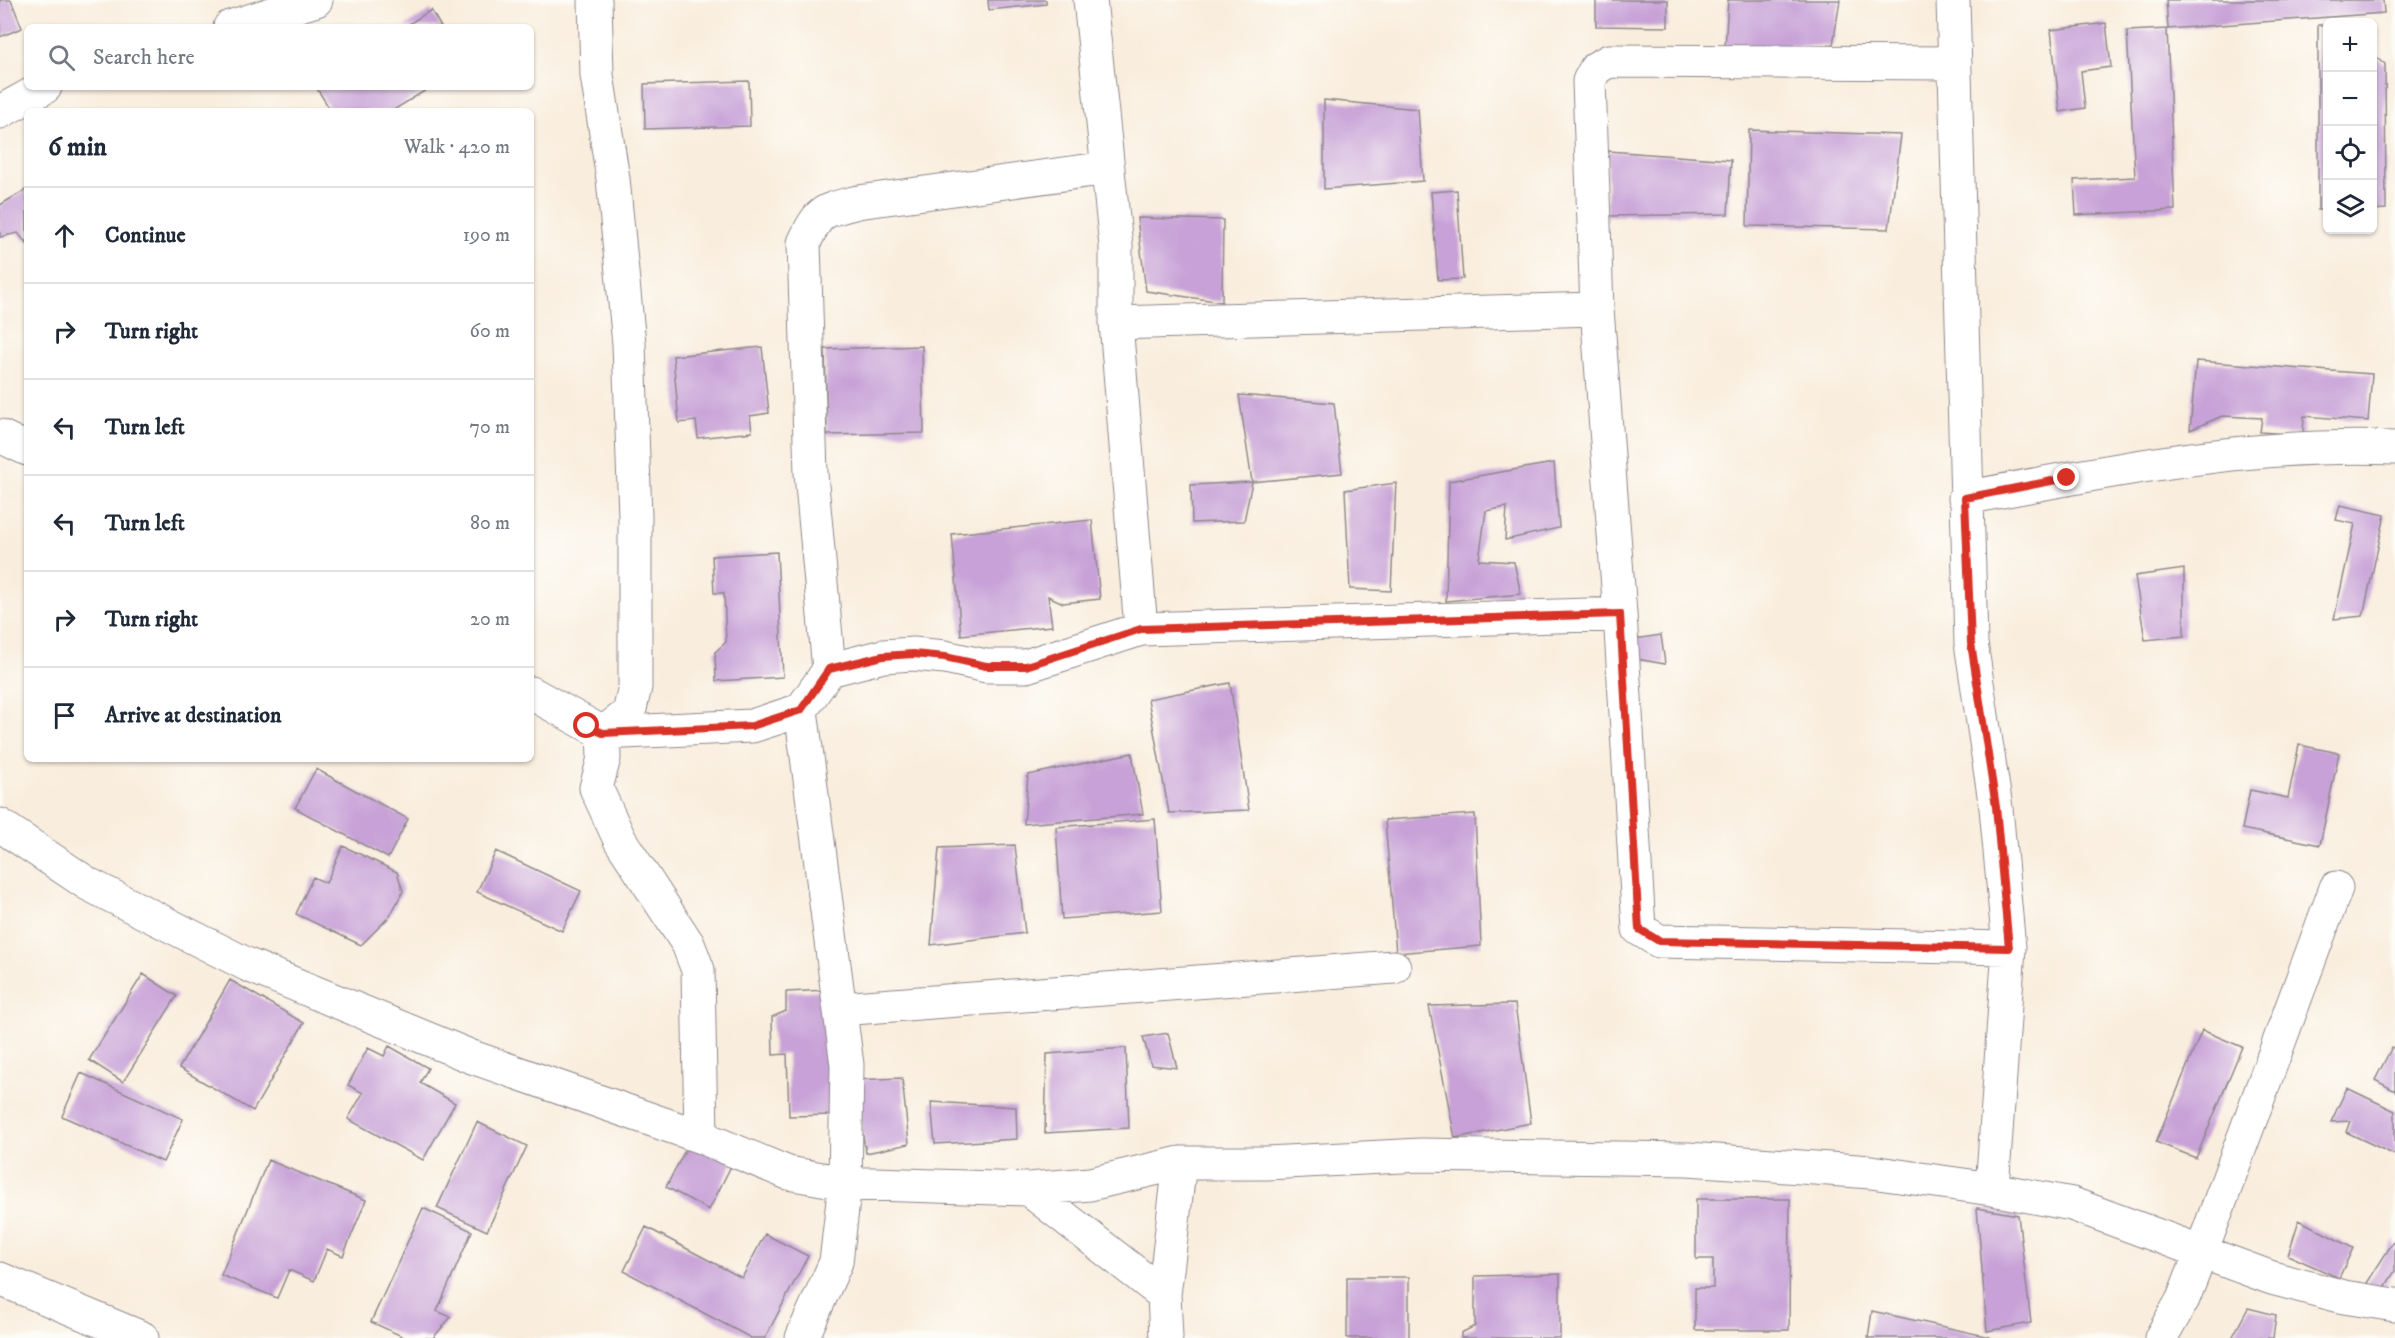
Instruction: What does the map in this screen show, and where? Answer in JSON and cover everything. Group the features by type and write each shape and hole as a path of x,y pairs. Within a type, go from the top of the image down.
{"street":[{"path":"240,24 316,0"},
{"path":"596,0 597,75 613,179 629,344 635,516 635,687 629,713 603,733"},
{"path":"1090,0 1116,246 1116,323 1141,629"},
{"path":"1953,0 1965,498 1971,643 1996,807 2009,948 1992,1189"},
{"path":"1955,63 1609,61 1596,68 1589,81 1597,309 1620,614 1639,929 1659,941 2009,948"},
{"path":"0,112 40,90"},
{"path":"534,695 603,733 752,726 801,710 829,669 811,474 804,255 804,243 815,220 824,211 858,202 1108,168"},
{"path":"1116,323 1597,309"},
{"path":"0,436 24,448"},
{"path":"1965,498 2067,478 2266,450 2357,446 2395,448"},
{"path":"829,669 883,656 913,654 945,657 986,666 1026,666 1141,629 1620,614"},
{"path":"801,710 847,1065 845,1183 836,1262 802,1338"},
{"path":"603,733 604,758 596,788 620,840 688,944 698,970 701,1137"},
{"path":"0,825 88,884 248,964 472,1057 701,1137 788,1173 845,1183 1028,1189 1090,1184 1180,1162 1267,1163 1421,1155 1688,1159 1870,1172 1992,1189 2072,1204 2272,1278 2344,1297 2395,1305"},
{"path":"2161,1338 2182,1299 2201,1253 2336,888"},
{"path":"840,1009 1394,967"},
{"path":"1166,1338 1164,1295 1180,1162"},
{"path":"1028,1189 1164,1295"},
{"path":"0,1279 142,1338"}],"building":[{"path":"0,0 11,0 22,28 0,37"},
{"path":"988,0 1046,0 1046,4 989,10"},
{"path":"1596,0 1668,0 1668,27 1596,26"},
{"path":"1728,0 1840,0 1833,45 1725,48"},
{"path":"2166,0 2383,0 2384,13 2168,29"},
{"path":"431,10 439,24 409,24"},
{"path":"2106,23 2111,67 2081,71 2085,108 2060,112 2051,30"},
{"path":"2318,25 2323,25 2323,210 2318,210"},
{"path":"2167,29 2175,210 2076,215 2074,180 2135,177 2127,31"},
{"path":"2377,57 2385,64 2386,209 2377,210"},
{"path":"749,81 750,126 645,129 644,84"},
{"path":"318,90 426,90 397,108 329,108"},
{"path":"1324,100 1418,109 1423,181 1324,189"},
{"path":"1749,130 1901,135 1889,229 1747,226"},
{"path":"1608,151 1731,160 1728,214 1607,216"},
{"path":"1457,190 1463,279 1438,280 1431,192"},
{"path":"24,191 24,240 18,233 0,237 0,205"},
{"path":"1137,218 1223,220 1222,302 1146,291"},
{"path":"922,346 924,433 827,435 825,349"},
{"path":"762,347 769,413 750,416 752,432 698,438 696,421 679,423 673,356"},
{"path":"2196,361 2372,374 2368,421 2304,416 2303,435 2260,432 2262,418 2222,416 2190,430"},
{"path":"1239,395 1334,403 1342,473 1252,482"},
{"path":"1554,463 1559,528 1505,540 1507,507 1486,511 1479,560 1514,562 1521,594 1446,601 1449,481"},
{"path":"1252,482 1244,521 1192,523 1191,485"},
{"path":"1396,483 1391,591 1350,589 1345,490"},
{"path":"2340,505 2385,515 2363,616 2334,619 2355,524 2336,520"},
{"path":"1092,520 1100,599 1063,603 1048,596 1052,626 961,635 952,534"},
{"path":"777,552 783,677 716,681 715,652 726,642 724,593 714,593 712,556"},
{"path":"2184,569 2184,636 2145,640 2135,576"},
{"path":"1661,635 1665,664 1637,659 1635,639"},
{"path":"1230,683 1249,810 1169,813 1148,699"},
{"path":"2299,745 2339,753 2320,845 2242,829 2250,790 2288,798"},
{"path":"1132,753 1143,814 1024,824 1028,775"},
{"path":"316,769 408,819 388,858 295,808"},
{"path":"1475,814 1481,946 1396,953 1385,820"},
{"path":"1155,819 1162,911 1062,919 1056,827"},
{"path":"1015,845 1025,933 931,945 939,848"},
{"path":"343,846 397,872 403,891 390,916 361,945 296,914 313,877 326,883"},
{"path":"496,851 581,891 562,931 477,892"},
{"path":"143,974 177,996 123,1082 89,1060"},
{"path":"230,980 304,1023 253,1111 179,1068"},
{"path":"828,990 832,1115 789,1116 787,1054 773,1055 772,1017 786,1011 786,992"},
{"path":"1515,1004 1531,1123 1455,1138 1429,1006"},
{"path":"2202,1030 2242,1047 2196,1158 2156,1142"},
{"path":"1168,1033 1177,1068 1151,1065 1143,1037"},
{"path":"389,1046 428,1068 420,1083 455,1103 423,1160 348,1119 363,1093 348,1085 368,1048 384,1056"},
{"path":"2392,1047 2395,1049 2395,1091 2375,1080"},
{"path":"1126,1048 1129,1128 1045,1133 1047,1054"},
{"path":"81,1073 183,1119 163,1162 62,1116"},
{"path":"902,1078 909,1144 866,1153 853,1080"},
{"path":"2347,1088 2395,1111 2395,1155 2346,1132 2350,1121 2331,1122"},
{"path":"931,1102 1016,1107 1017,1139 935,1144"},
{"path":"477,1122 527,1146 487,1231 437,1208"},
{"path":"690,1141 733,1162 709,1210 666,1187"},
{"path":"268,1160 366,1200 343,1256 327,1249 314,1281 289,1270 277,1298 221,1275"},
{"path":"1696,1199 1790,1199 1789,1330 1695,1330 1695,1288 1713,1288 1713,1259 1696,1259"},
{"path":"423,1208 472,1231 437,1311 451,1317 433,1338 406,1338 371,1322"},
{"path":"1977,1208 2018,1215 2031,1323 1987,1331"},
{"path":"2299,1220 2353,1248 2339,1278 2288,1255"},
{"path":"646,1227 742,1278 765,1234 808,1256 765,1338 751,1338 624,1271"},
{"path":"2395,1239 2395,1271 2382,1292 2367,1283"},
{"path":"1560,1274 1560,1338 1461,1338 1461,1333 1475,1326 1475,1276"},
{"path":"1347,1277 1409,1277 1409,1338 1347,1338"},
{"path":"2248,1308 2276,1315 2273,1338 2232,1338"},
{"path":"1872,1311 1990,1337 1990,1338 1868,1338"}],"route":[{"path":"587,726 603,733 752,726 801,710 829,669 883,656 913,654 945,657 986,666 1026,666 1141,629 1620,614 1639,929 1659,941 2009,948 1996,807 1971,643 1965,498 2067,478"}]}
